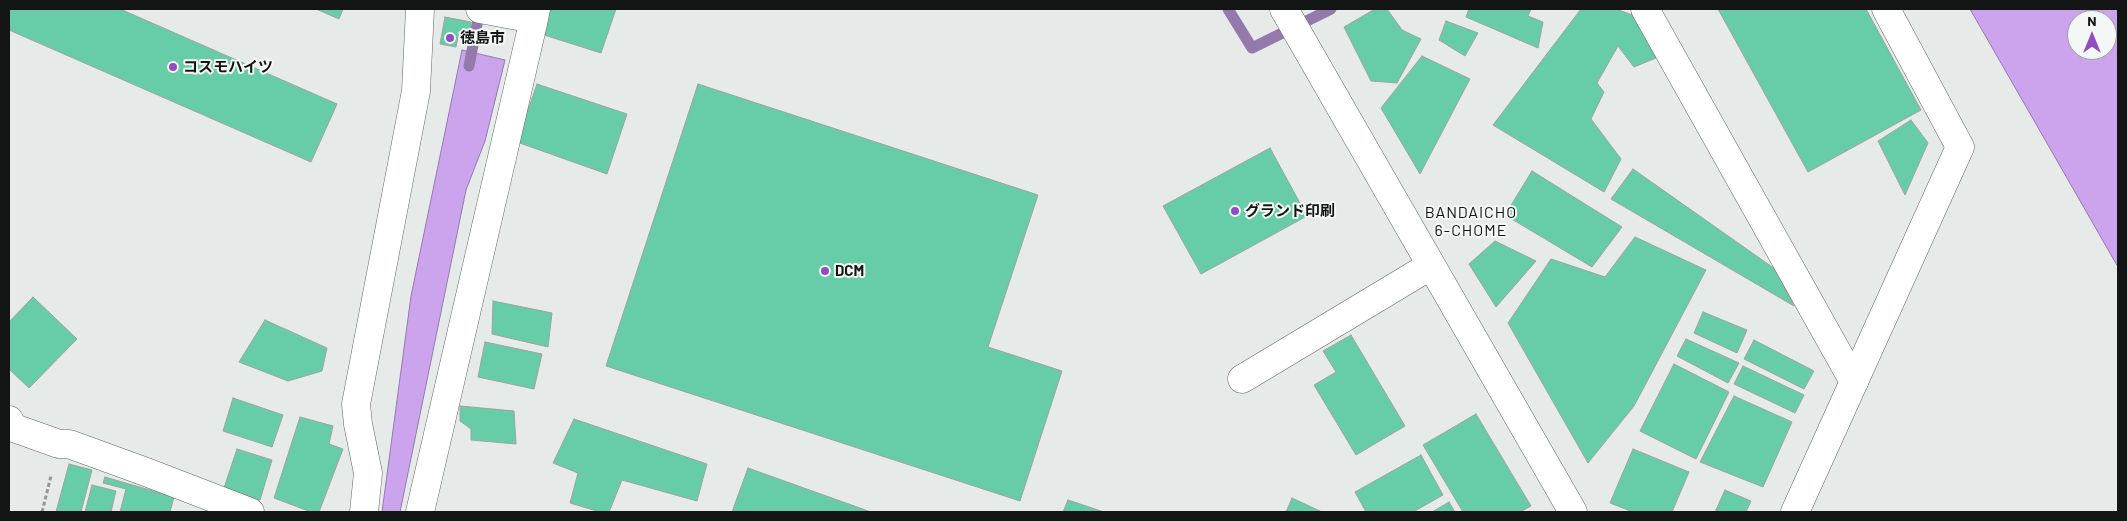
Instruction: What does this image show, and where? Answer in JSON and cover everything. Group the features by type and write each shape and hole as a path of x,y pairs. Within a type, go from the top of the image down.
{"street":[{"path":"364,512 368,474 356,404 416,91 420,9"},
{"path":"1645,9 1854,382"},
{"path":"1795,512 1960,147 1886,9"},
{"path":"420,512 535,14 492,11"},
{"path":"1285,12 1573,512"},
{"path":"1242,379 1430,266"},
{"path":"9,420 14,428 138,468 250,512"}],"shaded area":[{"path":"1970,9 2118,9 2118,267"},
{"path":"462,50 505,60 485,141 466,190 400,512 382,512 411,296"}],"building":[{"name":"コスモハイツ","path":"9,9 120,9 337,104 311,162 9,30"},
{"path":"316,9 343,9 339,19"},
{"path":"550,9 616,9 601,53 541,34"},
{"path":"1375,9 1387,9 1402,30 1421,39 1397,83 1371,81 1344,27"},
{"path":"1469,9 1531,9 1528,16 1543,22 1538,48 1466,17"},
{"path":"1581,9 1616,9 1635,16 1656,58 1634,67 1618,46 1597,83 1604,92 1591,119 1621,159 1604,192 1493,125"},
{"path":"1718,9 1866,9 1921,110 1808,172"},
{"name":"徳島市","path":"445,17 471,22 470,30 459,32 456,47 440,44"},
{"path":"1446,21 1478,33 1465,56 1439,40"},
{"path":"1422,56 1470,79 1420,174 1381,108"},
{"path":"537,84 627,114 607,174 517,142"},
{"name":"DCM","path":"698,84 1038,195 988,347 1062,371 1020,501 606,366"},
{"path":"1911,120 1928,143 1905,195 1878,141"},
{"name":"グランド印刷","path":"1270,148 1307,216 1201,274 1163,206"},
{"path":"1633,169 1775,269 1794,306 1611,199"},
{"path":"1532,171 1622,227 1592,267 1505,215"},
{"path":"1635,237 1706,270 1634,406 1588,463 1508,323 1551,259 1605,277"},
{"path":"1495,241 1536,261 1496,307 1469,264"},
{"path":"33,297 77,339 29,388 9,369 9,322"},
{"path":"493,301 552,313 548,347 492,334"},
{"path":"1703,312 1747,330 1737,353 1694,333"},
{"path":"265,320 327,348 322,371 288,381 239,362"},
{"path":"1351,335 1405,426 1356,455 1314,385 1336,372 1323,351"},
{"path":"1686,339 1739,363 1728,383 1677,356"},
{"path":"1754,340 1814,371 1804,389 1744,359"},
{"path":"485,342 542,354 534,389 478,377"},
{"path":"1674,364 1729,392 1696,459 1640,431"},
{"path":"1743,366 1804,395 1795,413 1734,384"},
{"path":"1734,396 1792,422 1763,487 1700,462"},
{"path":"233,398 283,415 272,447 223,431"},
{"path":"460,406 514,411 516,444 471,440 471,429 460,421"},
{"path":"1476,414 1531,506 1520,512 1463,512 1423,445"},
{"path":"300,417 333,426 329,444 343,449 319,512 311,512 274,498"},
{"path":"574,419 707,464 697,501 622,480 609,512 600,512 570,503 578,473 553,463"},
{"path":"237,449 272,460 260,500 224,488"},
{"path":"1633,449 1689,472 1672,512 1633,512 1610,503"},
{"path":"1421,455 1443,495 1413,512 1366,512 1355,492"},
{"path":"69,464 92,470 81,512 56,512"},
{"path":"748,468 871,512 732,512"},
{"path":"105,477 174,497 170,512 120,512 126,489 103,483"},
{"path":"92,485 116,491 111,512 85,512"},
{"path":"1725,490 1751,501 1746,512 1715,512"},
{"path":"1292,498 1322,512 1286,512"},
{"path":"1068,500 1104,512 1063,512"},
{"path":"1449,502 1455,512 1432,512"}],"waterway":[{"path":"469,66 480,9"},
{"path":"1228,9 1252,48 1331,9"}],"place":[{"name":"徳島市","path":"450,38"},
{"name":"コスモハイツ","path":"173,67"},
{"name":"グランド印刷","path":"1235,211"},
{"name":"DCM","path":"825,271"}],"district":[{"name":"BANDAICHO 6-CHOME","path":"1471,222"}]}
